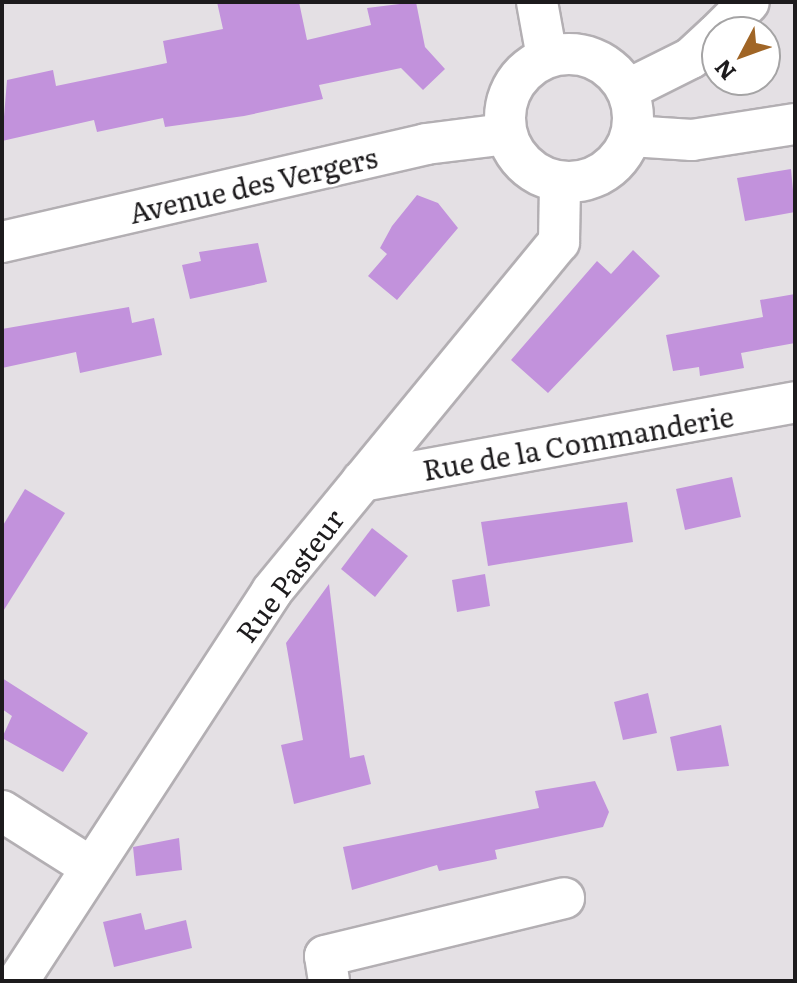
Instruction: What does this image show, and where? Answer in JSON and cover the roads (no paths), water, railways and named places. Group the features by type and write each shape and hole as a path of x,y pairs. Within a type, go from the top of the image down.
{"street":[{"path":"537,2 547,57"},
{"path":"627,90 691,58 701,49"},
{"path":"547,57 602,62 627,90 631,136 604,172 560,182 526,166 506,134 517,79 547,57"},
{"path":"631,136 692,140 795,124"},
{"name":"Avenue des Vergers","path":"2,242 426,144 506,134"},
{"name":"Rue Pasteur","path":"18,981 89,866 272,591 559,242 560,182"},
{"name":"Rue de la Commanderie","path":"362,481 795,402"},
{"path":"2,811 89,866"},
{"path":"329,981 325,956 564,898"}]}
